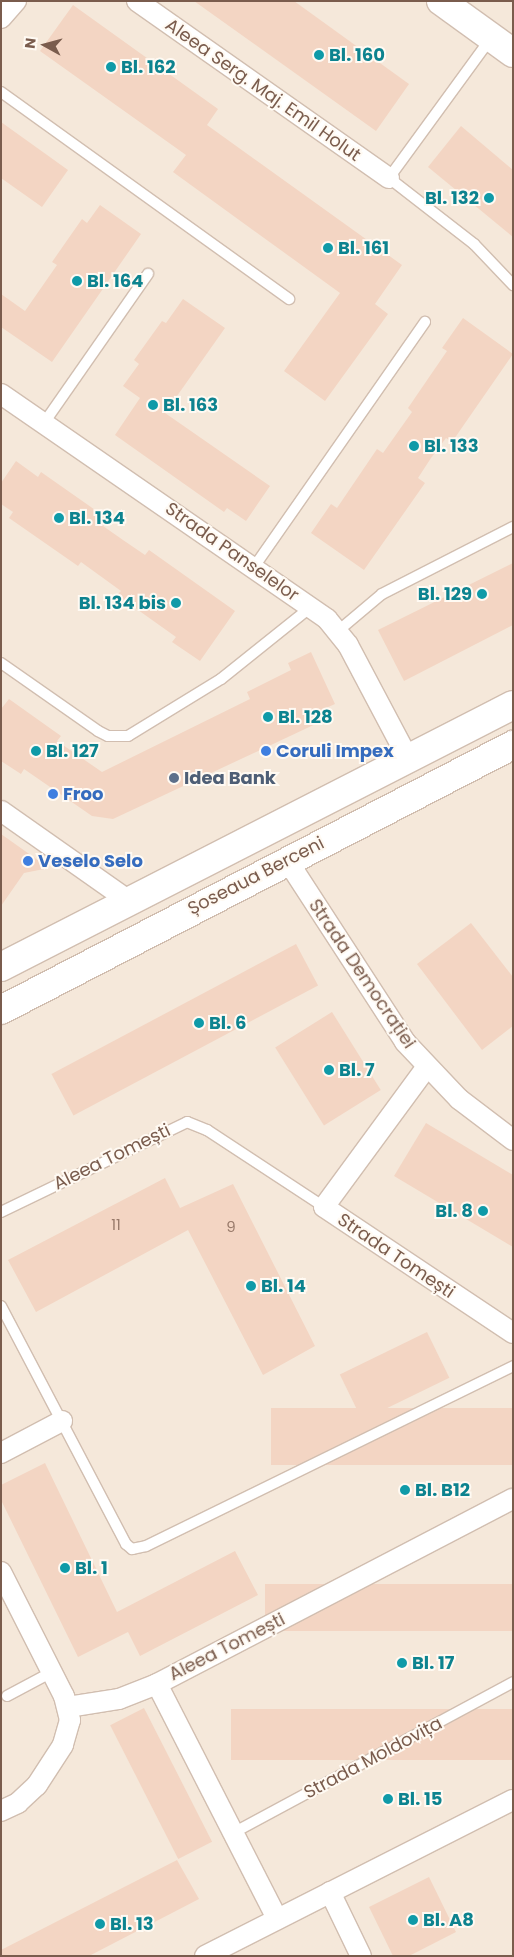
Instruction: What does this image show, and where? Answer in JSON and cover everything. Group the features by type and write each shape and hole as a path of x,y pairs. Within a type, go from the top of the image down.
{"main road":[{"path":"441,1 502,45"},
{"name":"Șoseaua Berceni","path":"1,967 409,760 513,705"},
{"name":"Șoseaua Berceni","path":"1,1010 287,860 513,745"},
{"path":"409,760 424,790"}],"street":[{"path":"2,20 16,1"},
{"name":"Aleea Serg. Maj. Emil Holut","path":"137,1 389,178"},
{"name":"Strada Panselelor","path":"1,394 311,607 338,631 409,760"},
{"path":"1,811 129,901"},
{"name":"Strada Democrației","path":"287,860 373,998 426,1068 459,1099 513,1140"},
{"name":"Strada Tomești","path":"426,1068 324,1207 513,1333"},
{"path":"1,1453 62,1421"},
{"name":"Aleea Tomești","path":"68,1707 119,1699 157,1684 513,1499"},
{"path":"1,1572 52,1672 68,1707 70,1720 63,1745 28,1794 1,1811"},
{"path":"157,1684 277,1919"},
{"path":"205,1956 228,1951 277,1919 513,1800"},
{"path":"330,1892 361,1956"}],"lane":[{"path":"502,45 389,178 474,244 513,285"},
{"path":"1,92 289,299"},
{"path":"44,424 148,274"},
{"path":"254,567 425,322"},
{"path":"338,631 382,594 513,527"},
{"path":"1,663 98,732 108,736 128,736 221,679 311,607"},
{"name":"Aleea Tomești","path":"1,1212 179,1124 187,1122 207,1130 324,1207"},
{"path":"1,1306 126,1544 132,1548 146,1546 513,1366"},
{"path":"7,1696 52,1672"},
{"name":"Strada Moldovița","path":"233,1833 513,1682"}],"shaded area":[{"path":"1,1 513,1 513,1956 1,1956"}],"building":[{"name":"Bl. 160","path":"194,1 294,1 409,84 376,131"},
{"name":"Bl. 161","path":"73,5 218,109 207,125 402,265 375,304 388,314 325,401 284,371 340,293 173,172 186,155 40,51"},
{"path":"1,122 68,170 42,207 1,178"},
{"name":"Bl. 132","path":"461,126 513,170 513,237 428,167"},
{"name":"Bl. 164","path":"100,205 141,234 52,362 1,327 1,294 25,311 57,265 52,262 82,219 87,223"},
{"name":"Bl. 163","path":"183,299 225,328 165,413 270,486 246,521 227,508 224,512 115,435 140,398 123,386 139,364 134,360 162,321 166,323"},
{"name":"Bl. 133","path":"463,318 513,354 452,442 446,438 431,458 418,478 425,483 364,570 311,533 331,504 337,508 377,449 383,453 412,412 408,408 447,351 442,348"},
{"path":"16,461 38,477 41,472 108,519 103,526 145,555 149,550 235,611 200,661 172,642 176,637 117,595 121,591 81,562 78,566 9,518 13,512 1,504 1,483"},
{"name":"Bl. 129","path":"513,563 513,625 404,681 378,630"},
{"path":"311,652 335,704 317,712 322,721 113,819 92,816 24,769 21,774 1,761 1,709 9,699 61,736 57,741 102,772 250,699 247,692 291,670 288,663"},
{"path":"1,834 49,868 24,873 1,906"},
{"path":"471,923 513,977 513,1026 482,1050 417,964"},
{"name":"Bl. 6","path":"296,944 318,985 73,1116 51,1074"},
{"name":"Bl. 7","path":"332,1012 381,1090 324,1126 275,1048"},
{"name":"Bl. 8","path":"426,1123 513,1175 513,1247 394,1176"},
{"name":"Bl. 14","path":"165,1178 180,1208 233,1184 315,1346 263,1375 188,1230 36,1312 8,1260"},
{"path":"427,1332 449,1378 362,1420 340,1375"},
{"path":"271,1408 513,1408 513,1465 271,1465"},
{"name":"Bl. 1","path":"45,1463 117,1612 235,1551 258,1595 140,1656 128,1632 78,1657 1,1500 1,1485"},
{"path":"265,1584 513,1584 513,1631 265,1631"},
{"path":"144,1708 212,1842 178,1859 110,1725"},
{"path":"231,1709 513,1709 513,1760 231,1760"},
{"name":"Bl. 13","path":"177,1860 199,1899 89,1956 1,1956 1,1950"},
{"name":"Bl. A8","path":"429,1877 456,1932 409,1956 393,1956 369,1907"}],"place":[{"name":"Bl. 160","path":"319,55"},
{"name":"Bl. 162","path":"111,67"},
{"name":"Bl. 132","path":"489,198"},
{"name":"Bl. 161","path":"328,248"},
{"name":"Bl. 164","path":"77,281"},
{"name":"Bl. 163","path":"153,405"},
{"name":"Bl. 133","path":"414,446"},
{"name":"Bl. 134","path":"59,518"},
{"name":"Bl. 129","path":"482,594"},
{"name":"Bl. 134 bis","path":"176,603"},
{"name":"Bl. 128","path":"268,717"},
{"name":"Bl. 127","path":"36,751"},
{"name":"Coruli Impex","path":"266,751"},
{"name":"Idea Bank","path":"174,778"},
{"name":"Froo","path":"53,794"},
{"name":"Veselo Selo","path":"28,861"},
{"name":"Bl. 6","path":"199,1023"},
{"name":"Bl. 7","path":"329,1070"},
{"name":"Bl. 8","path":"483,1211"},
{"name":"Bl. 14","path":"251,1286"},
{"name":"Bl. B12","path":"405,1490"},
{"name":"Bl. 1","path":"65,1568"},
{"name":"Bl. 17","path":"402,1663"},
{"name":"Bl. 15","path":"388,1799"},
{"name":"Bl. A8","path":"413,1920"},
{"name":"Bl. 13","path":"100,1924"}]}
